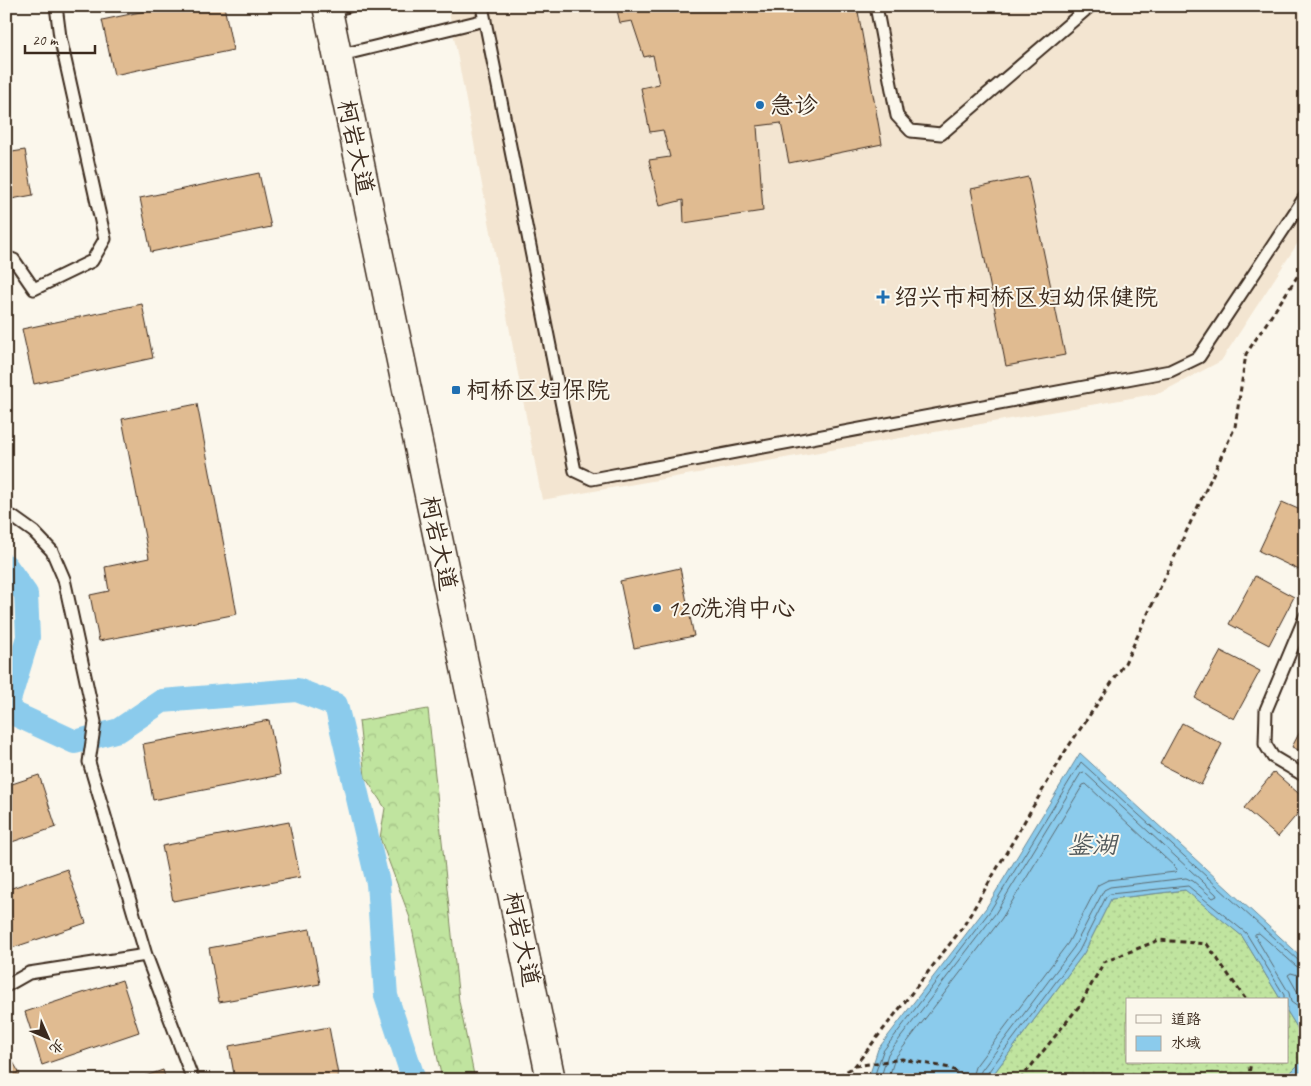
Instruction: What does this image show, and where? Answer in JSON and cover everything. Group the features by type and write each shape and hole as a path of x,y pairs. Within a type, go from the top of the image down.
{"street":[{"name":"柯岩大道","path":"335,8 338,56 551,1080"}],"lane":[{"path":"6,256 14,260 34,289 92,262 105,239 60,36 56,6"},
{"path":"482,6 575,471 592,479 1170,371 1200,357 1305,198"},
{"path":"876,6 897,116 910,131 941,134 1090,6"},
{"path":"338,56 485,20"},
{"path":"10,516 34,532 52,551 64,579 95,722 89,762 146,956 194,1080"},
{"path":"1305,617 1266,710 1265,744 1273,757 1305,776"},
{"path":"6,986 29,974 146,956"}],"path":[{"path":"831,1080 854,1066 963,927 1066,750 1125,664 1235,427 1246,354 1305,265"},
{"path":"1020,1080 1080,1005 1104,962 1159,940 1207,944 1245,998"},
{"path":"854,1066 902,1059 950,1068 970,1080"},
{"path":"1248,1080 1251,1064"}],"shaded area":[{"name":"绍兴市柯桥区妇幼保健院","path":"448,6 1305,6 1305,232 1221,361 1160,393 542,500"}],"green space":[{"path":"428,709 459,1001 475,1080 442,1080 410,918 380,838 385,808 365,777 359,721"},
{"path":"1186,890 1242,936 1280,998 1126,998 1126,1064 1288,1064 1288,1013 1305,1040 1305,1058 1283,1080 989,1080 1084,953 1111,899"}],"water":[{"name":"鉴湖","path":"1080,753 1305,960 1305,1040 1288,1013 1288,998 1280,998 1242,936 1185,890 1111,899 1084,953 989,1080 868,1080 878,1049 986,908"},
{"path":"1305,1058 1305,1080 1283,1080"}],"building":[{"path":"169,6 224,6 233,50 114,75 102,20"},
{"name":"急诊","path":"616,6 857,6 882,144 789,163 781,123 757,126 763,211 684,223 683,200 660,206 649,160 670,157 663,130 650,132 641,88 659,84 653,55 644,57 632,21 620,23"},
{"path":"25,150 33,195 6,200 6,153"},
{"path":"259,173 271,227 151,252 140,198"},
{"path":"1028,177 1065,355 1006,366 971,189"},
{"path":"142,304 153,358 34,384 22,329"},
{"path":"197,404 237,614 99,641 90,595 109,591 105,567 149,558 122,419"},
{"path":"1282,502 1305,512 1305,558 1299,570 1259,551"},
{"name":"120洗消中心","path":"680,568 694,636 634,648 620,581"},
{"path":"1255,576 1294,597 1269,645 1229,624"},
{"path":"1221,651 1260,671 1234,719 1195,698"},
{"path":"269,720 280,775 153,800 143,744"},
{"path":"1305,722 1305,753 1292,747"},
{"path":"1182,723 1222,744 1201,785 1160,764"},
{"path":"1274,772 1305,799 1305,805 1278,837 1244,808"},
{"path":"39,775 56,827 6,844 6,786"},
{"path":"289,822 300,877 173,901 162,846"},
{"path":"67,869 86,923 6,950 6,890"},
{"path":"310,929 320,984 219,1002 209,948"},
{"path":"122,980 139,1032 42,1065 25,1012"},
{"path":"329,1027 339,1080 235,1080 229,1046"},
{"path":"6,1050 20,1074 10,1080 6,1080"},
{"path":"163,1070 166,1080 134,1080"}],"waterway":[{"path":"6,566 26,594 28,637 6,710"},
{"path":"6,710 75,742 119,730 162,701 297,690 336,705 378,883 386,996 414,1080"}],"place":[{"name":"急诊","path":"760,105"},
{"name":"绍兴市柯桥区妇幼保健院","path":"883,297"},
{"name":"柯桥区妇保院","path":"456,390"},
{"name":"120洗消中心","path":"657,608"}]}
